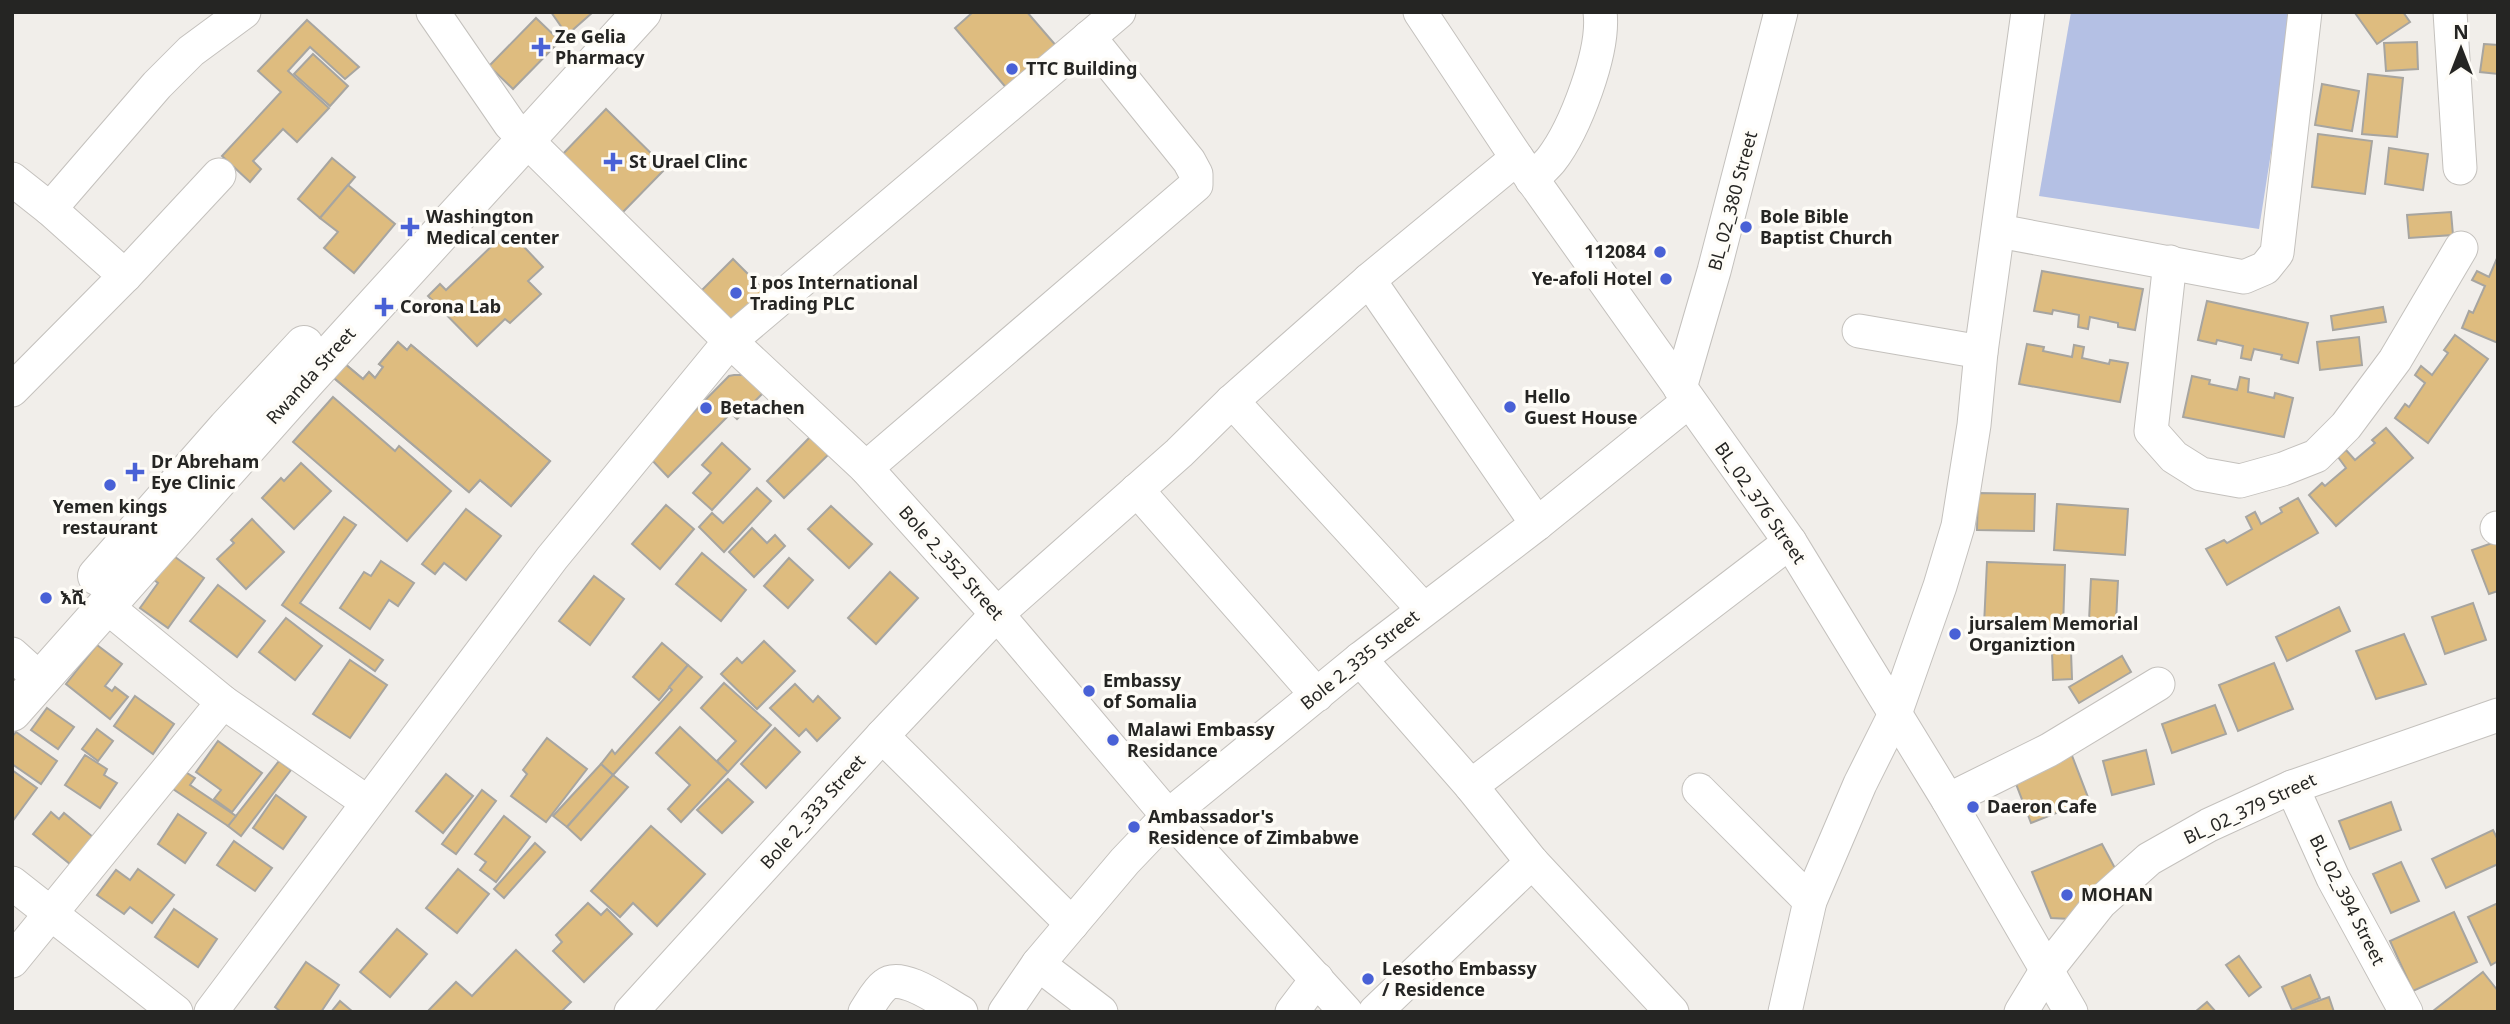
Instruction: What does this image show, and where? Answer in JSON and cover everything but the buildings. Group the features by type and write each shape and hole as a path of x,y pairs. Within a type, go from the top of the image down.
{"main road":[{"name":"Rwanda Street","path":"21,668 106,606 307,380 518,132 607,12"},
{"name":"Rwanda Street","path":"12,712 21,668 227,428 518,132 642,12"}],"street":[{"path":"50,209 157,85 191,51 244,12"},
{"name":"Bole 2_352 Street","path":"433,12 518,132 730,341 866,468 997,614 1168,816 1346,1012"},
{"path":"211,1012 552,558 730,341 1119,12"},
{"name":"BL_02_376 Street","path":"1420,12 1524,169 1790,542 1948,800 2071,1012"},
{"name":"Bole 2_333 Street","path":"631,1012 997,614 1369,280 1524,169 1551,160 1588,85 1598,51 1602,26 1600,12"},
{"name":"BL_02_380 Street","path":"1685,394 1714,271 1782,12"},
{"path":"1785,1012 1810,901 1860,784 1895,713 1958,526 1974,425 1981,352 2028,12"},
{"path":"1999,231 2244,277 2266,268 2277,253 2305,12"},
{"path":"2450,12 2460,168"},
{"path":"866,468 1196,185 1196,174 1189,161 1090,37"},
{"path":"12,390 125,276 219,175"},
{"path":"12,179 125,276"},
{"path":"2170,262 2151,431 2174,457 2201,474 2240,481 2283,470 2316,456 2346,426 2395,360 2461,248"},
{"path":"1369,280 1537,524"},
{"path":"1859,331 1981,352"},
{"name":"Bole 2_335 Street","path":"1005,1012 1038,964 1125,861 1168,816 1423,609 1537,524 1685,394"},
{"path":"1232,401 1423,609"},
{"path":"1137,490 1317,695"},
{"path":"1471,786 1790,542"},
{"path":"106,606 223,702 367,802"},
{"path":"1360,659 1471,786 1532,862 1666,1010"},
{"path":"1948,800 2049,750 2158,684"},
{"path":"12,961 223,702"},
{"name":"BL_02_379 Street","path":"2021,1012 2046,971 2100,903 2149,859 2209,825 2292,787 2498,715"},
{"path":"882,736 1072,924"},
{"name":"BL_02_394 Street","path":"2292,787 2333,878 2406,1012"},
{"path":"1699,790 1810,901"},
{"path":"1375,1012 1532,862"},
{"path":"12,883 176,1012"},
{"path":"1038,964 1101,1012"},
{"path":"1292,1012 1317,979"},
{"path":"865,1012 885,985 894,980 905,981 961,1012"}],"shaded area":[{"path":"2071,12 2293,12 2259,229 2039,196"}],"place":[{"name":"Ze Gelia Pharmacy","path":"541,47"},
{"name":"TTC Building","path":"1012,69"},
{"name":"St Urael Clinc","path":"613,162"},
{"name":"Washington Medical center","path":"410,227"},
{"name":"Bole Bible Baptist Church","path":"1746,227"},
{"name":"112084","path":"1660,252"},
{"name":"Ye-afoli Hotel","path":"1666,279"},
{"name":"I pos International Trading PLC","path":"736,293"},
{"name":"Corona Lab","path":"384,307"},
{"name":"Hello Guest House","path":"1510,407"},
{"name":"Betachen","path":"706,408"},
{"name":"Dr Abreham Eye Clinic","path":"135,472"},
{"name":"Yemen kings restaurant","path":"110,485"},
{"name":"እሺ","path":"46,598"},
{"name":"jursalem Memorial Organiztion","path":"1955,634"},
{"name":"Embassy of Somalia","path":"1089,691"},
{"name":"Malawi Embassy Residance","path":"1113,740"},
{"name":"Daeron Cafe","path":"1973,807"},
{"name":"Ambassador's Residence of Zimbabwe","path":"1134,827"},
{"name":"MOHAN","path":"2067,895"},
{"name":"Lesotho Embassy / Residence","path":"1368,979"}]}
